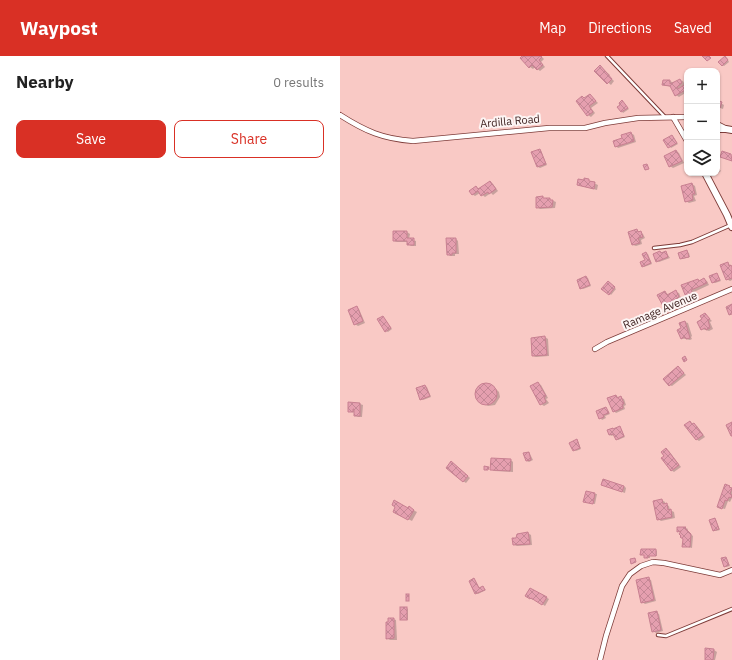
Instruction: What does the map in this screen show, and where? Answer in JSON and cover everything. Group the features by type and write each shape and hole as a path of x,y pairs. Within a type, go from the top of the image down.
{"street":[{"name":"Ardilla Road","path":"340,115 378,136 397,140 413,141 548,128 584,128 627,119 673,116 684,117"},
{"path":"673,116 686,140"},
{"path":"707,176 732,226"},
{"name":"Ramage Avenue","path":"596,349 607,342 732,289"},
{"path":"600,660 622,586 630,574 641,566 653,562 664,563 720,575 732,570"}],"lane":[{"path":"607,56 665,117"},
{"path":"654,248 692,242 732,226"},
{"path":"658,635 666,636 732,609"}],"building":[{"path":"522,56 541,56 542,57 539,60 543,65 537,70 532,65 529,68 520,58"},
{"path":"702,56 709,56 711,58 707,61"},
{"path":"725,56 728,60 722,66 718,62"},
{"path":"600,65 612,79 607,84 594,71"},
{"path":"680,79 682,83 677,87 678,89 684,85 684,91 675,96 670,86 662,85 663,80 670,80 670,84"},
{"path":"590,94 596,101 589,106 593,112 587,116 576,101 582,96 584,98"},
{"path":"622,100 628,108 621,112 617,107 620,105 619,103"},
{"path":"631,132 634,141 615,147 613,141 622,138 621,135"},
{"path":"672,135 677,143 668,148 663,140"},
{"path":"540,149 546,164 537,167 531,152"},
{"path":"676,150 682,161 669,167 664,156"},
{"path":"722,151 731,154 732,161 720,157"},
{"path":"647,164 649,169 645,170 643,165"},
{"path":"584,178 595,182 594,189 577,185 578,179 584,180"},
{"path":"490,181 496,189 489,194 488,192 481,196 478,191 472,195 469,191 476,186 478,189"},
{"path":"692,183 695,194 692,194 693,200 685,202 681,186"},
{"path":"543,196 543,198 550,198 550,200 553,200 552,207 536,208 536,197"},
{"path":"637,229 638,232 641,231 643,237 638,238 640,243 632,245 628,232"},
{"path":"393,231 407,231 407,238 414,238 414,245 407,245 407,241 393,241"},
{"path":"446,238 456,238 456,253 452,253 452,255 447,255"},
{"path":"687,250 689,257 680,259 678,253"},
{"path":"660,251 661,253 666,251 668,257 656,262 653,254"},
{"path":"646,252 651,263 642,267 640,262 645,260 642,254"},
{"path":"728,262 729,266 731,265 732,267 732,278 726,280 720,265"},
{"path":"717,273 720,280 712,283 709,276"},
{"path":"586,276 590,285 580,289 577,280"},
{"path":"704,278 707,283 691,290 693,294 686,297 681,285 698,279 699,281"},
{"path":"608,281 615,287 609,295 601,289"},
{"path":"676,290 679,297 663,306 657,295 665,291 667,295"},
{"path":"732,304 732,314 729,315 726,307"},
{"path":"357,306 363,321 354,325 348,310"},
{"path":"705,313 710,319 708,320 710,328 701,330 697,322 702,319 700,316"},
{"path":"383,316 391,328 385,332 377,319"},
{"path":"685,321 690,338 686,339 685,337 681,339 677,330 681,328 679,323"},
{"path":"545,336 547,355 532,356 531,338"},
{"path":"685,356 687,360 684,362 682,358"},
{"path":"678,366 684,373 669,386 663,379"},
{"path":"538,382 546,396 544,397 546,402 540,405 530,386"},
{"path":"486,383 494,386 497,394 494,402 486,405 478,402 475,394 478,386"},
{"path":"425,385 430,396 420,400 416,388"},
{"path":"616,395 617,398 621,396 624,404 622,404 623,408 613,412 607,398"},
{"path":"348,402 360,403 360,416 354,416 354,409 353,412 348,412"},
{"path":"606,407 609,413 603,415 604,417 599,419 596,411"},
{"path":"690,421 692,424 694,423 703,435 696,440 684,425"},
{"path":"732,422 732,436 731,436 726,425"},
{"path":"620,426 624,436 616,440 613,434 609,435 607,430"},
{"path":"577,439 580,448 573,451 569,443"},
{"path":"666,448 679,465 671,471 661,458 664,456 661,452"},
{"path":"529,452 531,460 526,461 523,453"},
{"path":"491,458 511,459 510,471 490,470"},
{"path":"451,461 468,476 463,482 446,468"},
{"path":"484,466 489,467 488,470 484,470"},
{"path":"603,479 624,486 622,492 601,485"},
{"path":"725,484 732,488 730,494 732,495 727,501 725,500 722,509 717,507"},
{"path":"586,491 595,493 593,504 583,502"},
{"path":"662,499 663,504 667,503 668,510 671,509 672,517 657,520 653,501"},
{"path":"394,500 408,508 409,506 414,510 408,520 393,512 395,507 392,505"},
{"path":"715,518 719,529 713,531 709,520"},
{"path":"677,527 686,527 685,528 691,534 690,547 682,547 683,539 679,534 681,531 677,532"},
{"path":"528,532 530,544 513,545 512,538 516,538 517,534"},
{"path":"641,549 656,549 656,556 648,556 648,558 644,558 644,555 640,555"},
{"path":"726,557 729,565 724,567 721,558"},
{"path":"635,558 636,562 631,564 630,559"},
{"path":"649,577 654,600 641,603 636,580"},
{"path":"474,578 479,588 483,586 485,590 475,594 469,581"},
{"path":"530,588 547,597 542,605 525,596"},
{"path":"406,594 409,594 409,601 406,601"},
{"path":"400,607 407,607 407,620 400,620"},
{"path":"657,611 661,630 652,632 648,613"},
{"path":"388,618 394,618 394,638 386,639 386,622 388,622"},
{"path":"705,648 714,649 713,660 705,660"}]}
